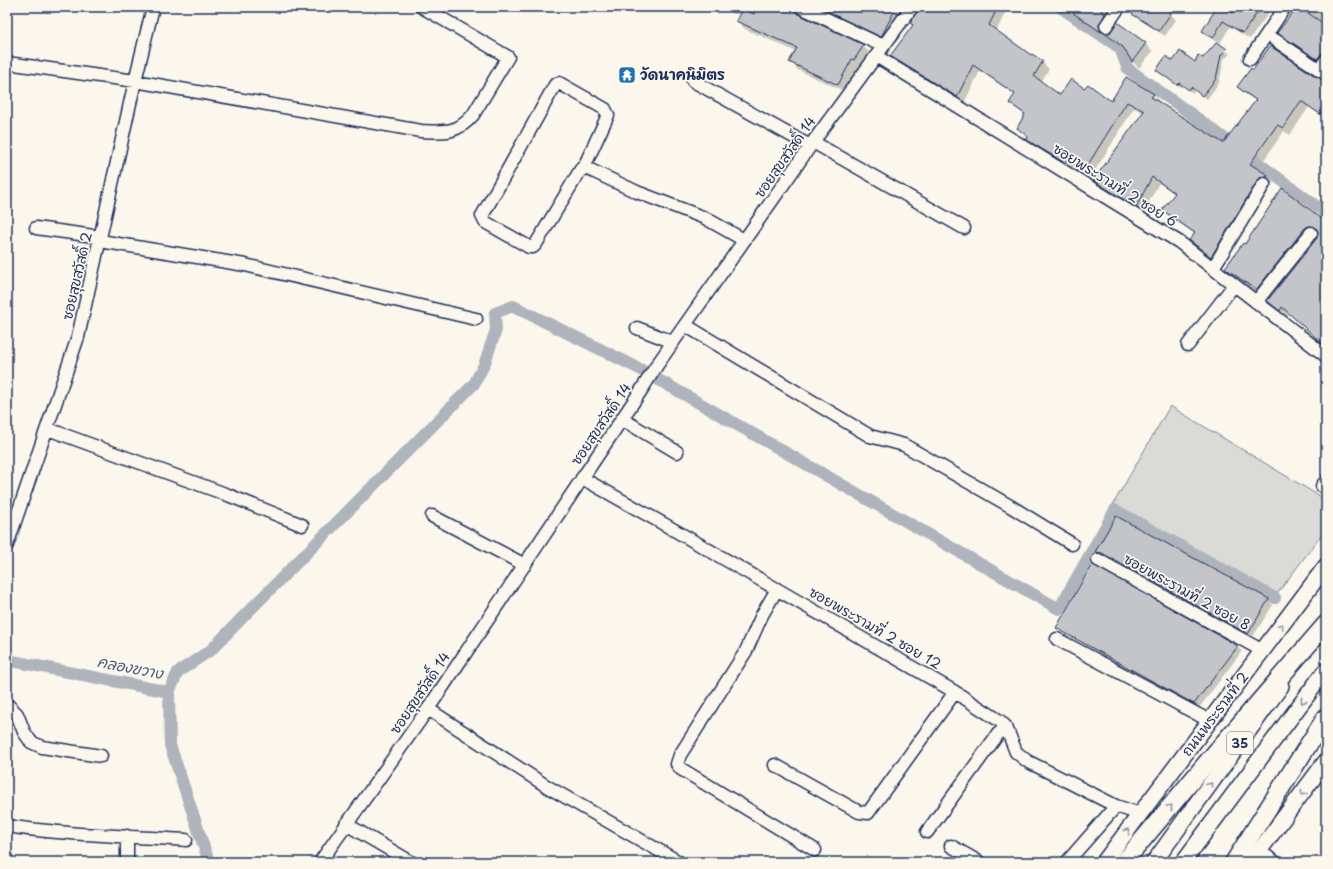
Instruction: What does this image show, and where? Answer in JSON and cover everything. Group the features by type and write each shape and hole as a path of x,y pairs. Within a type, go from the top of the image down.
{"highway":[{"path":"1126,860 1209,760 1326,624"},
{"path":"1235,862 1326,717"},
{"path":"1235,862 1326,738"}],"main road":[{"name":"ถนนพระรามที่ 2","path":"1104,862 1326,566"},
{"name":"35","path":"1154,862 1326,624"},
{"name":"35","path":"1184,862 1326,670"},
{"path":"1255,856 1324,767"}],"street":[{"name":"ซอยสุขสวัสดิ์ 2","path":"7,545 48,429 78,337 153,7"},
{"path":"7,63 135,81 421,132 449,132 466,123 473,115 508,57 422,7"},
{"name":"ซอยพระรามที่ 2 ซอย 6","path":"801,7 880,51 1179,242 1326,356"},
{"name":"ซอยสุขสวัสดิ์ 14","path":"320,862 428,709 622,420 657,365 812,144 912,7"},
{"path":"1106,26 1120,7"},
{"path":"1250,59 1286,7"},
{"path":"1275,40 1324,68"},
{"path":"693,81 812,144 964,228"},
{"path":"559,83 605,109 608,116 584,167 581,169 533,247 528,246 485,222 482,216 555,85 559,83"},
{"path":"584,167 637,192 705,218 744,240"},
{"path":"1213,268 1264,184"},
{"path":"36,228 245,265 476,319"},
{"path":"1256,302 1311,233"},
{"path":"1188,345 1234,285"},
{"path":"685,325 870,436 904,445 1010,506 1072,544"},
{"path":"636,328 673,342"},
{"path":"622,420 677,452"},
{"path":"48,429 228,495 302,525"},
{"name":"ซอยพระรามที่ 2 ซอย 12","path":"582,478 955,692 996,718 1006,727 1016,752 1026,761 1116,806 1140,814"},
{"path":"432,516 525,565"},
{"name":"ซอยพระรามที่ 2 ซอย 8","path":"1098,560 1263,651"},
{"path":"777,589 762,615 746,651 680,756 677,764 681,770 815,850"},
{"path":"1058,639 1210,721"},
{"path":"775,765 859,812 868,813 955,692"},
{"path":"7,704 17,714 24,732 31,742 42,747 101,756"},
{"path":"428,709 548,787 679,862"},
{"path":"927,832 998,734 1006,727"},
{"path":"1067,862 1116,806"},
{"path":"346,824 411,862"},
{"path":"7,826 186,840"},
{"path":"127,836 127,862"},
{"path":"951,846 979,862"},
{"path":"1255,856 1275,862"}],"shaded area":[{"path":"1170,406 1326,500 1326,529 1277,594 1112,506"}],"building":[{"path":"757,7 794,7 798,14 864,45 854,60 852,59 838,85 789,62 797,48 736,21 742,9 754,14"},
{"path":"818,7 903,7 897,14 894,12 881,37"},
{"path":"919,7 926,12 931,7 998,7 989,25 1031,55 1032,54 1043,61 1034,76 1060,95 1071,79 1084,88 1088,84 1111,101 1126,77 1154,94 1151,97 1223,143 1256,100 1237,87 1251,68 1253,70 1270,46 1315,76 1326,81 1326,105 1320,114 1301,101 1283,128 1277,125 1250,164 1268,175 1267,177 1261,177 1258,180 1211,257 1189,240 1195,233 1162,210 1175,193 1152,177 1136,207 1094,181 1144,111 1127,102 1084,171 1067,159 1065,163 1027,140 1028,137 1017,128 1025,114 1009,103 1015,94 973,65 957,97 890,56 913,25 910,23"},
{"path":"1077,7 1103,7 1101,11 1105,14 1099,25 1101,32 1073,13"},
{"path":"1137,7 1162,7 1171,13 1159,31 1132,14"},
{"path":"1217,7 1224,7 1233,13 1236,7 1261,7 1243,33 1223,21 1213,38 1202,31"},
{"path":"1297,7 1326,25 1326,53 1322,53 1317,59 1277,33"},
{"path":"1117,22 1146,43 1132,62 1123,47 1103,32 1110,33"},
{"path":"1217,42 1227,49 1221,55 1216,79 1202,96 1191,87 1189,90 1179,83 1177,85 1156,70 1166,56 1173,61 1180,51 1195,62 1198,55 1203,58"},
{"path":"1282,188 1326,222 1326,347 1282,307 1280,311 1267,301 1317,238 1318,231 1315,227 1309,226 1305,228 1256,290 1225,268 1243,243 1245,244"},
{"path":"1116,516 1269,599 1248,634 1102,553 1095,552"},
{"path":"1092,564 1238,646 1194,704 1056,628"}],"waterway":[{"path":"1060,7 1120,48 1128,69 1326,213"},
{"path":"169,692 178,672 211,650 474,384 484,365 496,330 495,313 513,306 638,368 1059,609 1115,510 1275,598"},
{"name":"คลองขวาง","path":"7,660 169,692 170,745 209,862"}],"place":[{"name":"วัดนาคนิมิตร","path":"627,75"}]}
